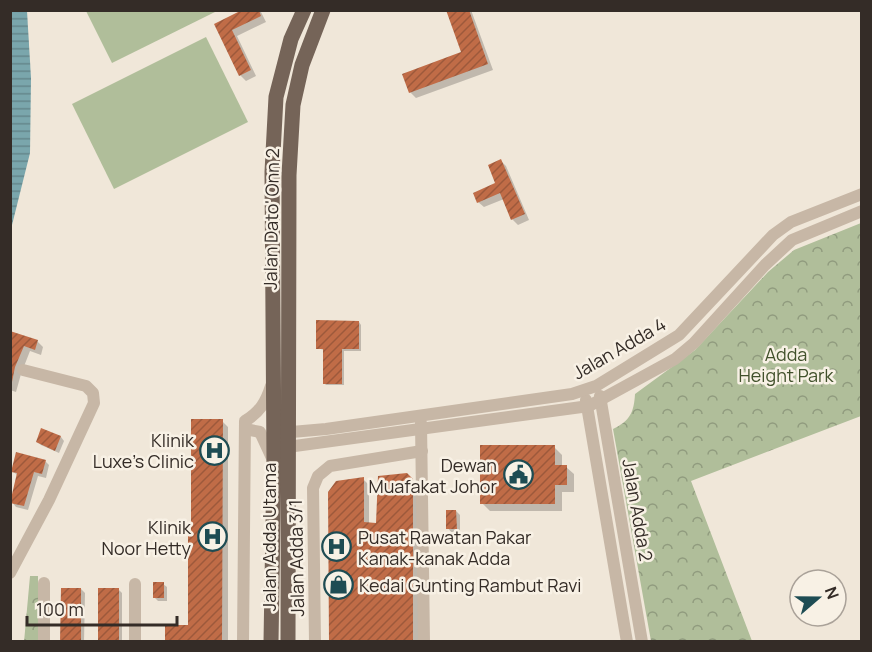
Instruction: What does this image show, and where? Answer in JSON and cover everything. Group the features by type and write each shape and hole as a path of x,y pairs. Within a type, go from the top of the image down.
{"main road":[{"name":"Jalan Dato' Onn 2","path":"280,445 273,380 272,172 276,97 291,39 304,10"},
{"name":"Jalan Dato' Onn 2","path":"280,445 293,105 302,64 323,10"},
{"name":"Jalan Adda Utama","path":"271,642 280,445"},
{"name":"Jalan Adda Utama","path":"280,445 288,642"}],"street":[{"name":"Jalan Adda 4","path":"280,445 421,415 583,391 596,386 679,335 773,235 791,222 861,194"},
{"name":"Jalan Adda 4","path":"280,445 422,430 558,411 589,406 602,401 675,359 694,343 771,259 792,240 861,212"},
{"path":"10,573 49,500 93,403 93,393 86,386 23,370"},
{"path":"243,642 245,425 266,401 273,380"},
{"name":"Jalan Adda 2","path":"596,386 602,401 642,642"},
{"name":"Jalan Adda 2","path":"583,391 589,406 627,642"},
{"path":"558,411 573,412 582,416 594,444"},
{"path":"421,415 424,642"},
{"path":"245,425 280,445"},
{"name":"Jalan Adda 3/1","path":"315,642 313,488 318,476 330,466 422,451"},
{"path":"44,583 44,642"},
{"path":"135,584 135,642"}],"green space":[{"path":"86,11 217,11 112,63"},
{"path":"206,37 248,122 114,189 72,104"},
{"name":"Adda Height Park","path":"861,223 861,416 691,481 752,641 651,641 613,429 630,415 634,406 635,394 695,350 768,272 794,250"},
{"path":"30,576 38,576 38,641 24,642"}],"water":[{"path":"11,10 27,11 31,78 30,153 11,229"}],"building":[{"path":"242,10 259,10 261,16 232,30 251,70 239,76 214,24"},
{"path":"446,10 469,10 488,64 409,93 402,74 461,52"},
{"path":"501,159 525,214 511,220 500,193 477,203 473,193 495,183 488,165"},
{"path":"316,320 359,321 359,349 342,349 342,384 323,384 323,349 316,349"},
{"path":"10,331 38,340 35,350 24,346 15,367 12,382 10,382"},
{"path":"191,419 223,419 222,642 165,642 165,625 188,625"},
{"path":"41,428 61,436 55,451 36,442"},
{"name":"Dewan Muafakat Johor","path":"480,445 555,445 555,465 567,465 567,485 555,485 555,504 480,504"},
{"path":"16,452 46,460 42,474 34,472 24,506 10,503 17,473 11,472"},
{"path":"407,473 413,479 413,642 329,642 328,492 336,481 364,477 364,522 376,523 378,476"},
{"path":"446,510 456,510 457,529 446,529"},
{"path":"153,582 164,582 164,598 153,598"},
{"path":"61,588 81,588 81,642 60,642"},
{"path":"98,588 119,588 119,642 98,642"}],"place":[{"name":"Klinik Luxe's Clinic","path":"215,450"},
{"name":"Dewan Muafakat Johor","path":"518,475"},
{"name":"Klinik Noor Hetty","path":"212,537"},
{"name":"Pusat Rawatan Pakar Kanak-kanak Adda","path":"337,547"},
{"name":"Kedai Gunting Rambut Ravi","path":"338,585"}]}
